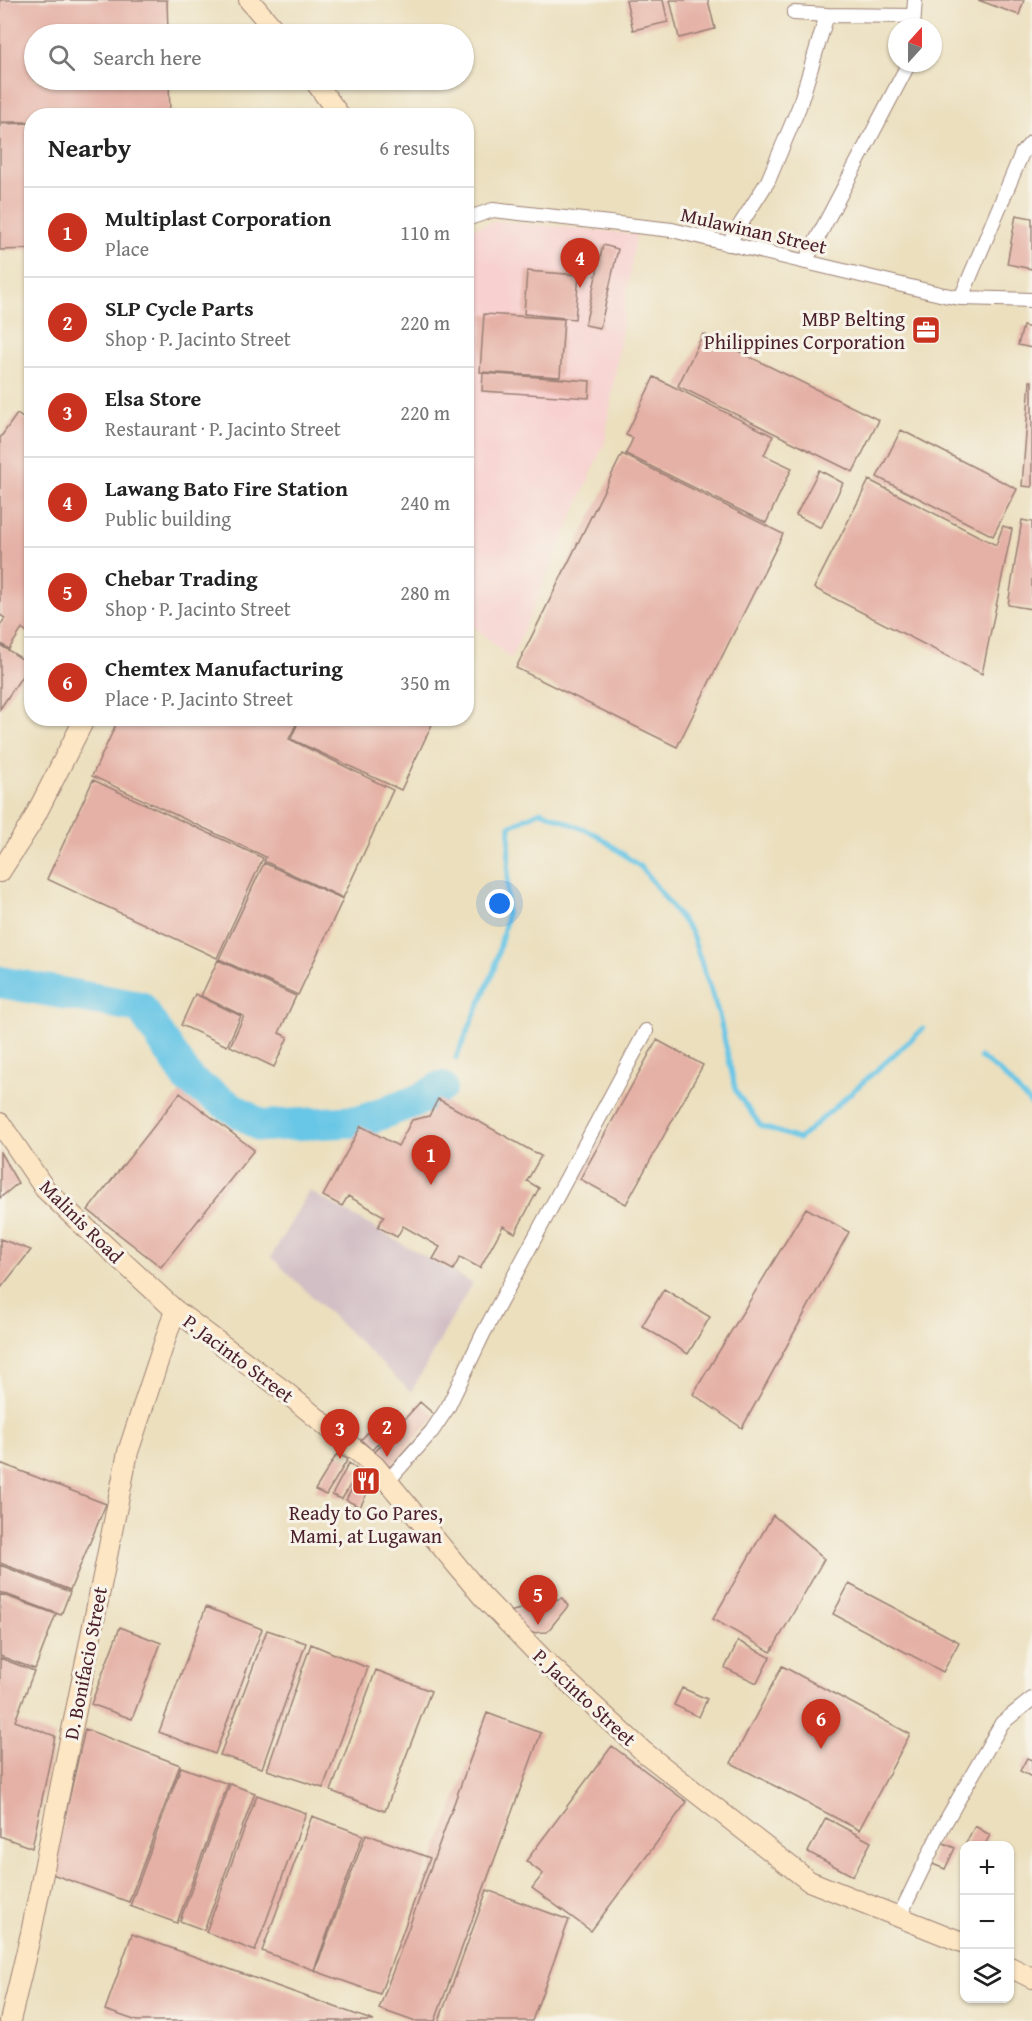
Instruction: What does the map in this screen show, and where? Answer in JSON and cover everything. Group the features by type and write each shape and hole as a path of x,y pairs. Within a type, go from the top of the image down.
{"main road":[{"path":"249,0 269,24"},
{"path":"321,90 334,108"},
{"path":"0,872 32,822 81,726"},
{"name":"Malinis Road","path":"0,1123 45,1189 175,1310"},
{"name":"P. Jacinto Street","path":"175,1310 283,1390 375,1466 482,1596 541,1656 644,1752 809,1881 960,1941"},
{"name":"D. Bonifacio Street","path":"10,2021 31,1933 128,1452 175,1310"},
{"path":"1014,1968 1031,1974"}],"street":[{"path":"913,18 915,0"},
{"path":"794,13 888,20"},
{"path":"728,243 768,181 799,107 826,15"},
{"path":"805,262 904,72"},
{"path":"961,298 1022,153 1032,142"},
{"name":"Mulawinan Street","path":"474,216 493,210 672,230 961,298 1032,300"},
{"path":"388,1481 432,1431 448,1407 483,1334 646,1031"},
{"path":"899,1917 943,1826 1002,1723 1032,1699"}],"shaded area":[{"path":"496,221 636,234 605,442 511,659 474,626 474,228"},
{"path":"309,1191 472,1283 411,1392 271,1257"}],"building":[{"path":"0,0 167,0 168,24 24,24 24,90 169,90 170,108 24,108 24,122 0,122"},
{"path":"626,0 663,0 668,22 633,30"},
{"path":"670,0 708,0 715,29 679,38"},
{"path":"978,0 1024,0 1019,15"},
{"path":"24,123 24,249 0,250 0,124"},
{"path":"1016,215 1032,218 1032,269 1007,264"},
{"path":"603,245 618,249 600,328 585,325"},
{"path":"527,271 579,275 575,319 524,314"},
{"path":"484,314 564,319 560,377 480,372"},
{"path":"1023,326 1032,328 1032,348 1018,345"},
{"path":"703,334 879,420 853,472 678,386"},
{"path":"483,373 590,381 589,398 482,391"},
{"path":"654,377 773,436 764,455 792,468 766,523 626,454 633,438 626,435"},
{"path":"1030,381 1032,381 1032,487 1022,486"},
{"path":"17,414 24,419 24,630 22,629 9,649 0,643 0,626 5,618 0,615 0,438"},
{"path":"901,430 1017,489 993,536 877,477"},
{"path":"622,454 783,534 677,747 516,668"},
{"path":"819,470 843,483 821,528 796,515"},
{"path":"869,480 996,545 1003,526 1012,529 982,674 814,588"},
{"path":"1022,520 1032,522 1032,609 1008,605"},
{"path":"0,645 24,660 24,673 0,709"},
{"path":"115,726 295,726 289,739 393,790 343,898 264,861 266,857 92,776"},
{"path":"297,726 431,726 401,790 291,739"},
{"path":"93,780 263,858 217,958 47,879"},
{"path":"264,863 343,899 298,995 219,959"},
{"path":"218,960 296,996 279,1033 288,1037 274,1067 230,1046 244,1016 201,996"},
{"path":"195,994 241,1016 227,1046 181,1025"},
{"path":"657,1040 703,1065 626,1204 580,1179"},
{"path":"180,1093 254,1150 161,1267 88,1210"},
{"path":"438,1099 541,1156 527,1181 539,1188 515,1233 503,1226 480,1268 460,1257 453,1270 433,1259 440,1247 403,1226 397,1237 378,1227 384,1216 348,1196 342,1206 323,1196 361,1126 398,1146 412,1120 429,1116"},
{"path":"0,1152 18,1183 0,1198"},
{"path":"806,1208 849,1232 742,1428 693,1394"},
{"path":"0,1239 31,1250 0,1289"},
{"path":"664,1289 710,1317 688,1354 642,1326"},
{"path":"420,1402 436,1416 390,1467 374,1453"},
{"path":"379,1420 390,1430 372,1450 361,1440"},
{"path":"337,1454 348,1459 326,1495 315,1490"},
{"path":"0,1463 106,1504 70,1590 0,1563"},
{"path":"349,1463 359,1471 342,1499 332,1495"},
{"path":"360,1474 373,1482 360,1507 346,1500"},
{"path":"773,1515 824,1559 771,1652 713,1619"},
{"path":"0,1565 70,1592 61,1615 0,1592"},
{"path":"849,1584 959,1642 943,1672 833,1614"},
{"path":"0,1594 56,1614 35,1669 0,1656"},
{"path":"562,1598 568,1606 547,1632 529,1633 509,1612"},
{"path":"206,1607 262,1629 215,1754 159,1732"},
{"path":"120,1627 161,1643 132,1719 91,1704"},
{"path":"267,1630 306,1643 262,1768 220,1755"},
{"path":"738,1641 770,1657 757,1683 725,1668"},
{"path":"311,1644 368,1668 323,1788 267,1770"},
{"path":"0,1658 34,1671 15,1721 55,1736 32,1848 0,1836"},
{"path":"782,1666 910,1734 859,1830 731,1763"},
{"path":"376,1670 431,1691 385,1811 331,1791"},
{"path":"682,1688 707,1699 699,1717 674,1705"},
{"path":"487,1713 541,1733 435,2021 413,2021 379,2009"},
{"path":"85,1729 180,1765 129,1902 52,1874"},
{"path":"612,1746 687,1802 591,1931 532,1888 543,1874 526,1861"},
{"path":"1027,1758 1032,1760 1032,1777 1020,1771"},
{"path":"181,1767 228,1784 177,1923 130,1906"},
{"path":"230,1784 255,1793 204,1930 180,1921"},
{"path":"257,1795 306,1813 255,1951 206,1932"},
{"path":"312,1816 363,1835 314,1970 262,1951"},
{"path":"826,1818 871,1842 853,1876 808,1852"},
{"path":"975,1826 990,1835 987,1841 967,1841"},
{"path":"366,1834 430,1858 380,1994 315,1971"},
{"path":"939,1841 955,1848 945,1869 930,1863"},
{"path":"487,1890 569,1920 532,2021 439,2021"},
{"path":"132,1934 374,2021 137,2021 105,2010"}],"waterway":[{"path":"456,1058 494,970 506,921 510,826 541,811 597,835 642,868 691,932 719,1015 736,1092 761,1126 799,1139 923,1029"},
{"path":"0,982 140,1007 190,1081 261,1126 362,1121 421,1099 441,1087"},
{"path":"980,1057 1001,1073 1032,1105"}],"place":[{"name":"Lawang Bato Fire Station","path":"580,288"},
{"name":"MBP Belting Philippines Corporation","path":"926,330"},
{"name":"Multiplast Corporation","path":"431,1185"},
{"name":"SLP Cycle Parts","path":"387,1457"},
{"name":"Elsa Store","path":"340,1459"},
{"name":"Ready to Go Pares, Mami, at Lugawan","path":"366,1481"},
{"name":"Chebar Trading","path":"538,1625"},
{"name":"Chemtex Manufacturing","path":"821,1749"}]}
